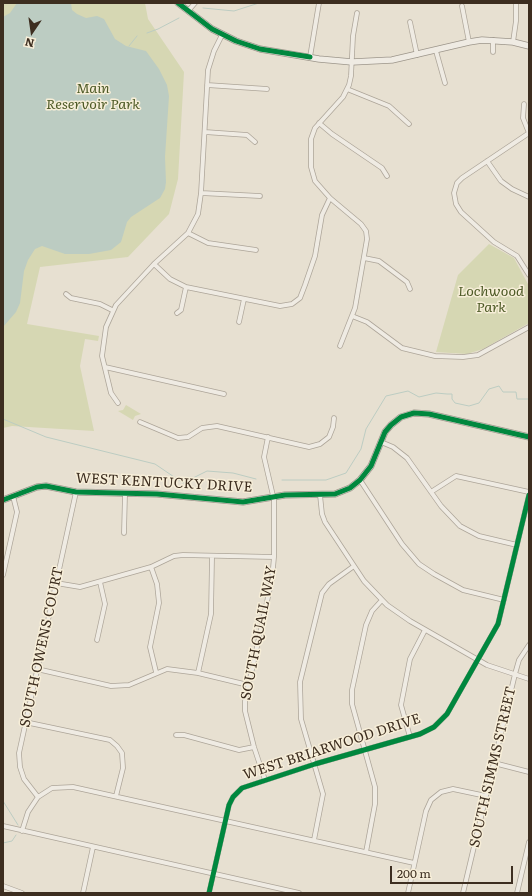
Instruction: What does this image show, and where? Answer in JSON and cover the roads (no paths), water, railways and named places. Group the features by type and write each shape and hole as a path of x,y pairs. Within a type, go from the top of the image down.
{"street":[{"path":"178,3 222,35 251,47 319,59 352,62 392,60 436,51 469,42 493,40 513,42 529,46"},
{"path":"188,11 195,3"},
{"path":"310,57 319,3"},
{"path":"513,42 516,21 516,3"},
{"path":"462,6 469,42"},
{"path":"340,346 352,316 364,258 367,239 366,231 361,224 330,198 315,181 311,168 312,132 343,97 352,76 353,36 357,13"},
{"path":"410,22 417,55"},
{"path":"118,403 113,397 102,350 106,327 112,310 154,264 188,233 198,214 202,193 207,85 210,60 222,35"},
{"path":"493,40 493,52"},
{"path":"436,51 445,83"},
{"path":"207,85 267,89"},
{"path":"347,88 389,106 410,124"},
{"path":"524,104 523,118 529,133 462,178 457,183 454,193 456,204 468,219 494,242 517,256 529,274"},
{"path":"319,123 332,134 382,168 387,176"},
{"path":"205,132 247,135 255,142"},
{"path":"487,161 501,181 512,189 529,197"},
{"path":"202,193 260,196"},
{"path":"154,264 170,279 186,288 280,306 292,304 300,298 316,256 322,214 330,198"},
{"path":"188,233 200,241 256,250"},
{"path":"364,258 378,261 407,282 410,289"},
{"path":"177,314 181,310 186,288"},
{"path":"66,294 71,298 95,303 112,310"},
{"path":"239,322 244,299"},
{"path":"352,316 367,322 402,348 434,356 463,357 478,355 529,327"},
{"path":"105,367 224,394"},
{"path":"504,600 463,590 419,564 402,544 360,480 370,466 391,424 405,415 417,412 429,414 529,437"},
{"path":"140,422 178,438 188,437 202,428 212,426 314,447 329,438 333,427 334,418"},
{"name":"SOUTH QUAIL WAY","path":"264,780 245,711 245,701 272,579 274,557 273,497 264,457 268,437"},
{"path":"381,442 393,447 407,458 449,516 470,531 489,539 517,545"},
{"path":"431,492 456,476 529,493"},
{"name":"WEST KENTUCKY DRIVE","path":"3,500 42,487 76,492 157,494 243,502 285,495 320,495 340,492 360,480"},
{"name":"SOUTH OWENS COURT","path":"38,797 24,779 20,767 19,753 76,492"},
{"name":"WEST BRIARWOOD DRIVE","path":"209,893 229,805 238,791 248,784 410,737 430,729 444,718 497,628 529,493"},
{"path":"124,533 125,494"},
{"path":"320,495 323,518 364,581 382,600 400,615 478,660 496,669 529,679"},
{"path":"3,575 17,512 13,496"},
{"path":"56,583 75,588 151,567 174,556 274,557"},
{"path":"198,673 211,614 212,557"},
{"path":"314,840 323,798 315,764 301,718 300,682 322,593 329,584 354,566"},
{"path":"151,567 157,584 159,603 150,647 156,672"},
{"path":"97,640 105,604 100,582"},
{"path":"366,852 376,794 352,704 352,690 366,625 372,611 382,600"},
{"path":"410,737 401,705 410,659 425,630"},
{"name":"SOUTH SIMMS STREET","path":"463,893 515,674 519,660 529,645"},
{"path":"37,669 111,686 129,685 156,672 167,669 198,673 248,685"},
{"path":"26,722 110,740 122,752 123,768 116,796"},
{"path":"176,735 184,735 239,750 254,748"},
{"path":"494,763 529,772"},
{"path":"22,831 32,803 48,790 61,786 116,796 414,863"},
{"path":"408,893 427,807 433,797 443,791 453,789 486,796"},
{"path":"3,826 299,893"},
{"path":"517,893 529,842"},
{"path":"83,893 93,847"},
{"path":"3,886 22,893"}],"waterway":[{"path":"203,8 234,11 259,3"},
{"path":"147,33 179,18"},
{"path":"129,46 137,36"},
{"path":"282,480 326,480 346,473 361,449 366,429 386,396 408,391 419,397 436,393 452,394 452,399 455,403 469,406 479,403 489,389 499,386 503,392 516,392 517,399 529,399"},
{"path":"3,419 46,437 155,464 183,483 207,471 233,473 256,479"},
{"path":"3,801 18,825"},
{"path":"3,843 12,841 16,835"}],"park label":[{"name":"Main Reservoir Park","path":"93,98"},
{"name":"Lochwood Park","path":"491,300"}]}
